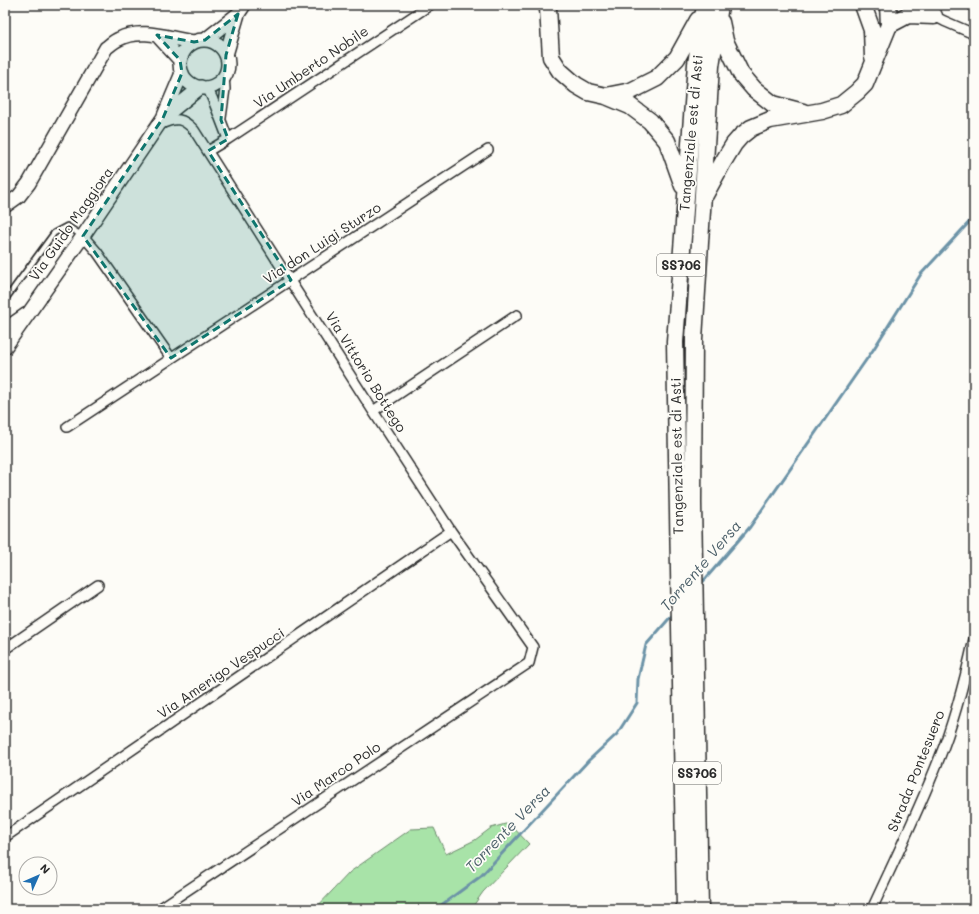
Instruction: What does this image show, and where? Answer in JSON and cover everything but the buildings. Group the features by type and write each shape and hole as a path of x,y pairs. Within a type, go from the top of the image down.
{"highway":[{"path":"864,5 872,30 874,63"},
{"path":"703,200 723,162 734,144 741,136 760,124 833,109 847,102 865,84 889,25 888,5"},
{"path":"547,6 551,56 554,63 560,71 576,85 588,92 606,96 630,106 650,121 668,141 686,195"},
{"path":"712,7 725,41 741,74 754,90 773,104 808,113"},
{"path":"606,96 631,91 657,78 678,58 712,7"},
{"name":"Tangenziale est di Asti","path":"685,909 675,342 696,64 712,7"},
{"name":"Tangenziale est di Asti","path":"700,909 692,503 694,340 711,66 712,7"},
{"path":"889,25 908,15 934,16"}],"street":[{"name":"Via Umberto Nobile","path":"208,151 228,140 430,5"},
{"path":"913,5 974,34"},
{"path":"221,120 225,89 224,76 227,62 226,55 241,9"},
{"path":"181,66 182,53 187,46 200,41 241,9"},
{"path":"5,206 19,196 29,183 106,48 119,39 134,34 158,35 176,40 200,41 218,44 226,55"},
{"path":"158,35 181,66 189,83 204,87 216,84 224,76"},
{"name":"Via Guido Maggiora","path":"5,348 160,122 181,66"},
{"path":"204,87 221,120 228,140"},
{"name":"Via Guido Maggiora","path":"160,122 204,87"},
{"name":"Via Vittorio Bottego","path":"160,122 179,119 188,124 208,151 451,531 533,647 530,662"},
{"name":"Via don Luigi Sturzo","path":"67,427 488,150"},
{"path":"83,236 97,252 171,358"},
{"path":"5,327 33,308"},
{"path":"373,411 518,315"},
{"name":"Via Amerigo Vespucci","path":"5,837 451,531"},
{"path":"5,649 98,585"},
{"name":"Strada Pontesuero","path":"872,909 939,759 954,717 974,639"},
{"name":"Via Marco Polo","path":"159,909 530,662"}],"lane":[{"path":"5,300 54,233 67,226 83,236"}],"highlighted area":[{"path":"238,14 226,55 221,120 228,139 208,151 291,280 171,358 83,236 163,118 182,73 180,60 157,35 194,42 205,40"}],"green space":[{"path":"509,823 529,844 483,892 471,909 315,909 350,872 411,829 434,828 446,854 475,840 491,828"}],"waterway":[{"name":"Torrente Versa","path":"701,584 750,527 873,350 921,274 974,217"},
{"name":"Torrente Versa","path":"436,909 481,876 589,760 617,734 637,703 638,679 646,645 674,613"}]}
